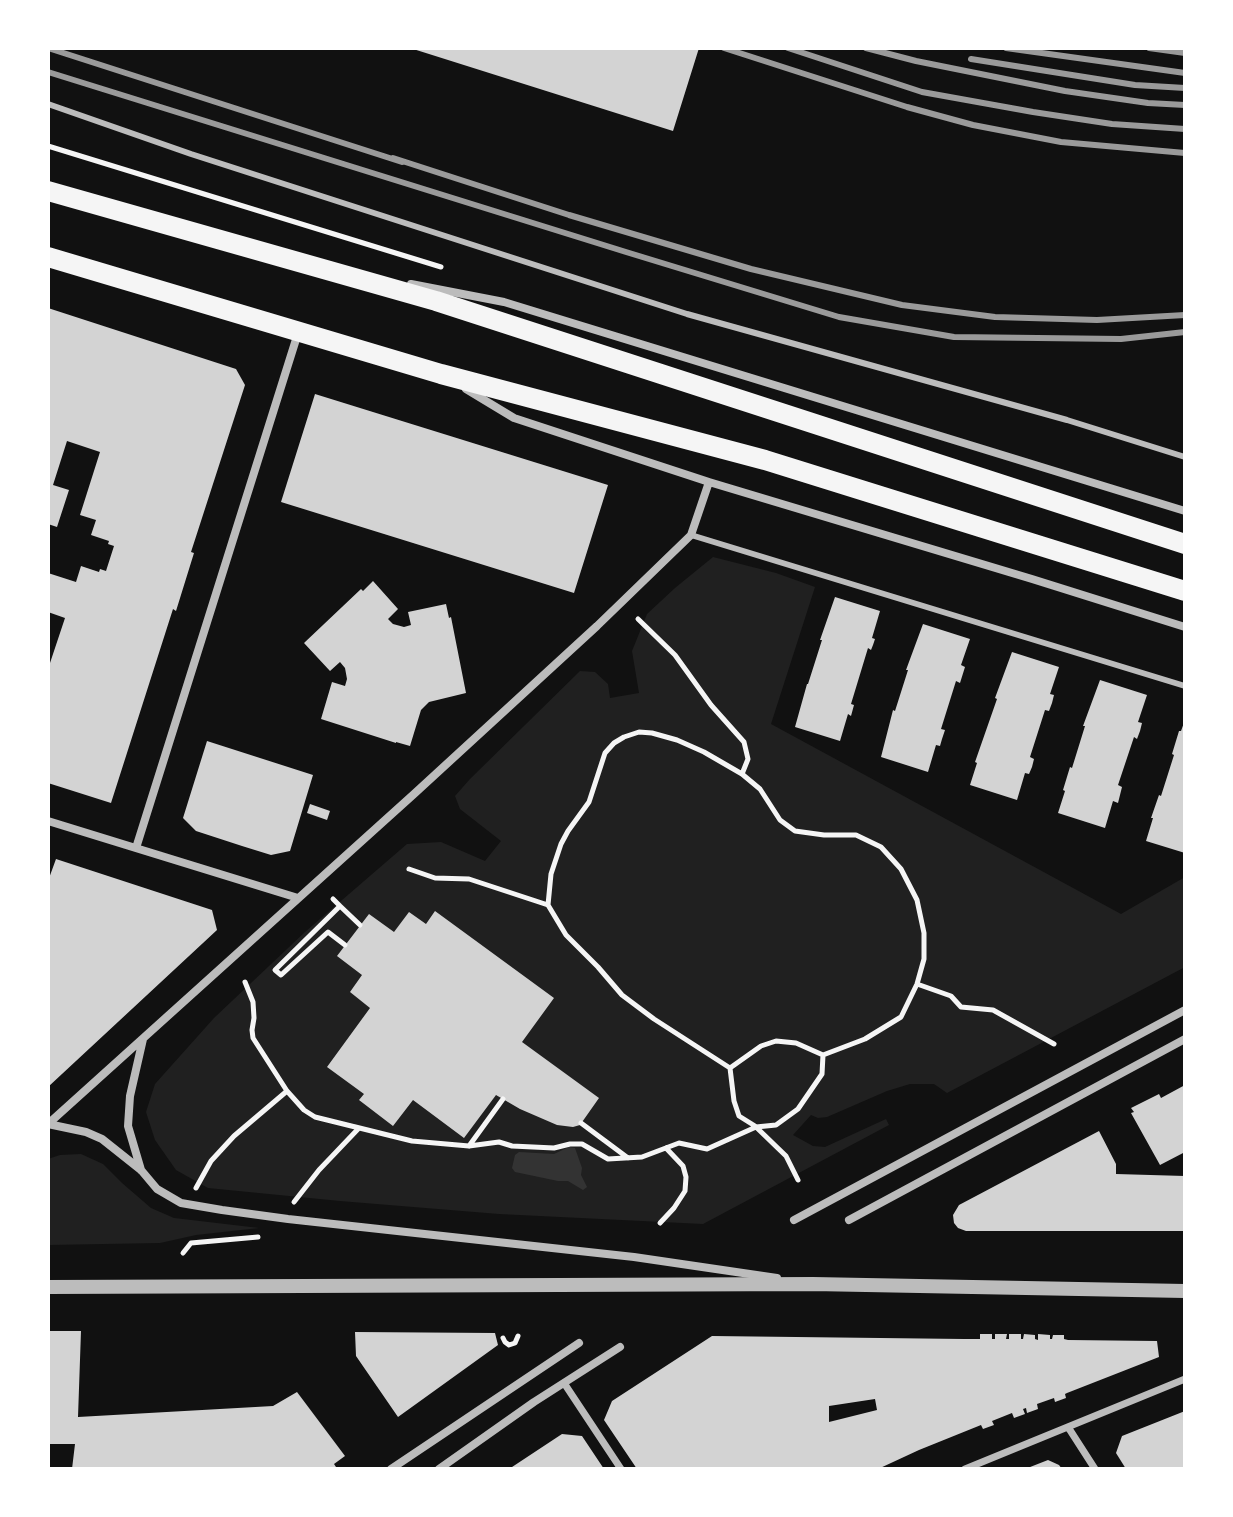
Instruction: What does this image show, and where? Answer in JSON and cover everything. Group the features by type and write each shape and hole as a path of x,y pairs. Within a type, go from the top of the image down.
{"main road":[{"path":"48,191 436,301 1185,544"},
{"path":"48,257 441,374 765,460 1185,591"}],"street":[{"path":"303,264 504,302 1185,511"},
{"path":"136,848 299,332"},
{"path":"441,374 514,418 709,482 1185,627"},
{"path":"48,1124 597,626 691,535 709,482"},
{"path":"48,821 298,898"},
{"path":"794,1220 1185,1010"},
{"path":"141,1170 128,1126 130,1096 143,1038"},
{"path":"849,1220 1185,1039"},
{"path":"48,1124 86,1132 102,1139 141,1170 157,1189 181,1203 634,1257 813,1284"},
{"path":"48,1287 813,1284 1185,1291"},
{"path":"391,1469 579,1343"},
{"path":"439,1469 620,1347"},
{"path":"965,1469 1185,1379"},
{"path":"564,1383 621,1469"},
{"path":"1068,1427 1095,1469"}],"lane":[{"path":"48,104 191,154 687,314 1067,420 1185,457"},
{"path":"691,535 1185,686"}],"path":[{"path":"638,619 675,655 711,705 744,742 748,759 742,774"},
{"path":"639,732 677,740 742,774 760,789 780,820 795,831 856,835 881,847 901,869 917,900 924,933 924,959 917,984 901,1017 865,1039 823,1055 796,1043 776,1041 754,1050 730,1068 622,995 566,935 548,905 551,874 561,844 589,802 605,753 614,743 639,732"},
{"path":"409,869 435,878 469,879 548,905"},
{"path":"333,899 360,925"},
{"path":"340,906 275,970 281,975 328,932 345,945"},
{"path":"245,982 253,1002 253,1038 287,1091 304,1110 315,1117 412,1141 469,1146 499,1142 512,1146 554,1148 582,1144 608,1159 642,1157 679,1143 707,1149 756,1127 776,1125 798,1109 822,1074 823,1055"},
{"path":"917,984 951,996 961,1007 993,1010 1054,1044"},
{"path":"730,1068 739,1116 756,1127 786,1156 798,1180"},
{"path":"195,1189 211,1161 234,1136 287,1091"},
{"path":"469,1146 503,1099"},
{"path":"581,1123 628,1158"},
{"path":"292,1204 359,1128"},
{"path":"660,1223 685,1191 683,1166 666,1148"},
{"path":"183,1253 191,1243 261,1237"},
{"path":"503,1338 509,1345 517,1341 518,1336"}],"shaded area":[{"path":"713,557 776,573 815,587 771,724 1121,914 1185,877 1185,967 947,1093 934,1084 910,1084 827,1117 811,1115 793,1135 813,1146 825,1147 886,1119 889,1125 703,1224 499,1214 208,1188 176,1170 155,1140 146,1112 155,1084 214,1018 305,932 407,844 441,842 485,861 501,841 460,809 455,796 580,671 595,672 608,684 610,698 639,693 632,651 647,614"},
{"path":"569,1147 575,1148 582,1168 581,1175 587,1187 583,1190 568,1181 515,1172 512,1168 515,1155 519,1152 554,1154"},
{"path":"81,1154 103,1164 151,1208 174,1218 259,1228 196,1235 160,1243 48,1245 48,1159"}],"building":[{"path":"410,48 699,48 673,131"},
{"path":"48,308 236,369 245,385 191,552 194,553 176,611 173,609 111,803 48,783 48,669 65,618 48,612 48,573 76,582 81,566 106,571 114,546 91,535 96,520 80,515 100,452 67,441 53,485 69,490 57,527 48,524"},
{"path":"315,394 608,485 574,593 281,502"},
{"path":"373,581 398,609 388,619 393,624 411,625 408,612 446,604 451,617 466,693 429,702 421,710 410,746 321,719 332,682 345,686 345,668 340,662 330,671 304,643"},
{"path":"835,597 880,611 872,638 875,639 871,650 868,648 851,704 854,705 851,716 848,714 840,741 795,727"},
{"path":"923,624 970,639 961,665 965,667 960,683 956,681 941,729 945,730 940,746 936,745 928,772 881,757 893,710"},
{"path":"1012,652 1059,667 1050,694 1054,695 1052,703 1049,711 1045,710 1030,757 1034,759 1032,767 1029,774 1025,773 1017,800 970,785"},
{"path":"1100,680 1147,695 1138,722 1142,723 1140,731 1137,739 1134,737 1118,785 1122,787 1118,803 1113,801 1105,828 1058,813 1070,767"},
{"path":"1185,720 1185,853 1146,841"},
{"path":"207,741 313,775 290,851 271,855 196,831 183,818"},
{"path":"310,804 330,811 327,820 307,813"},
{"path":"56,859 212,910 217,930 48,1087 48,881"},
{"path":"435,911 554,998 522,1042 599,1098 580,1125 557,1125 496,1095 464,1138 413,1100 393,1126 359,1100 364,1094 327,1067 370,1008 350,992 362,975 337,956 369,914 394,932 409,912 426,924"},
{"path":"1185,1085 1185,1152 1160,1165 1131,1108 1159,1094 1161,1098"},
{"path":"1099,1131 1116,1164 1116,1174 1185,1176 1185,1231 966,1231 954,1223 953,1215 959,1205"},
{"path":"48,1331 81,1331 78,1417 273,1406 297,1392 345,1456 334,1464 334,1469 72,1469 75,1444 48,1444"},
{"path":"355,1332 495,1333 498,1345 398,1417 356,1356"},
{"path":"980,1334 992,1334 992,1339 995,1339 995,1334 1007,1334 1006,1339 1009,1339 1009,1334 1021,1334 1023,1339 1024,1334 1035,1335 1038,1340 1038,1334 1050,1335 1050,1339 1053,1335 1064,1335 1064,1339 1068,1340 1157,1341 1159,1357 1067,1393 1066,1398 1055,1402 1054,1398 1037,1404 1038,1409 1027,1413 1026,1408 1023,1409 1025,1414 1014,1418 1012,1413 992,1421 994,1425 983,1429 981,1425 878,1469 637,1469 604,1420 612,1401 712,1336 980,1339","holes":["875,1399 877,1410 829,1422 829,1406"]},
{"path":"1185,1411 1185,1469 1126,1469 1116,1453 1122,1436"},
{"path":"562,1434 582,1436 604,1469 509,1469"},
{"path":"1048,1460 1062,1469 1025,1469"}],"railway":[{"path":"48,48 402,162"},
{"path":"724,48 973,125 1061,142 1185,153"},
{"path":"788,48 922,92 1112,124 1185,129"},
{"path":"866,48 1065,91 1185,105"},
{"path":"1006,48 1185,73"},
{"path":"1149,48 1185,53"},
{"path":"971,59 1135,85 1185,88"},
{"path":"48,72 839,317 954,337 1121,339 1185,332"},
{"path":"393,158 751,269 902,305 995,317 1097,320 1185,315"}]}
